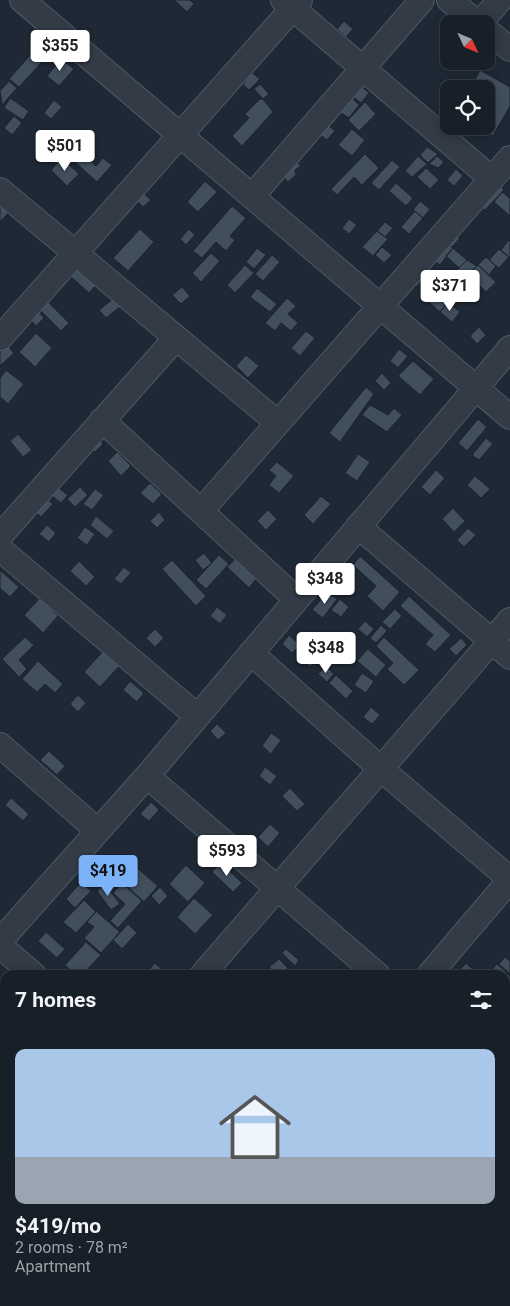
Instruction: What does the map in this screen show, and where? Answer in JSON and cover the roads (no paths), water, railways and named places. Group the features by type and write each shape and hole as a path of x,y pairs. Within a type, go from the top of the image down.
{"street":[{"path":"22,0 510,417"},
{"path":"252,195 422,0"},
{"path":"449,0 468,15"},
{"path":"487,15 500,0"},
{"path":"0,338 182,135 292,3 363,68 492,179"},
{"path":"495,37 510,49"},
{"path":"200,511 510,158"},
{"path":"0,190 278,423"},
{"path":"0,536 176,338"},
{"path":"0,941 147,776 510,348"},
{"path":"102,420 296,599"},
{"path":"358,526 510,657"},
{"path":"0,549 197,716"},
{"path":"206,970 510,620"},
{"path":"251,653 510,880 433,970"},
{"path":"0,746 98,831"},
{"path":"147,776 372,970"},
{"path":"0,946 28,970"}]}
